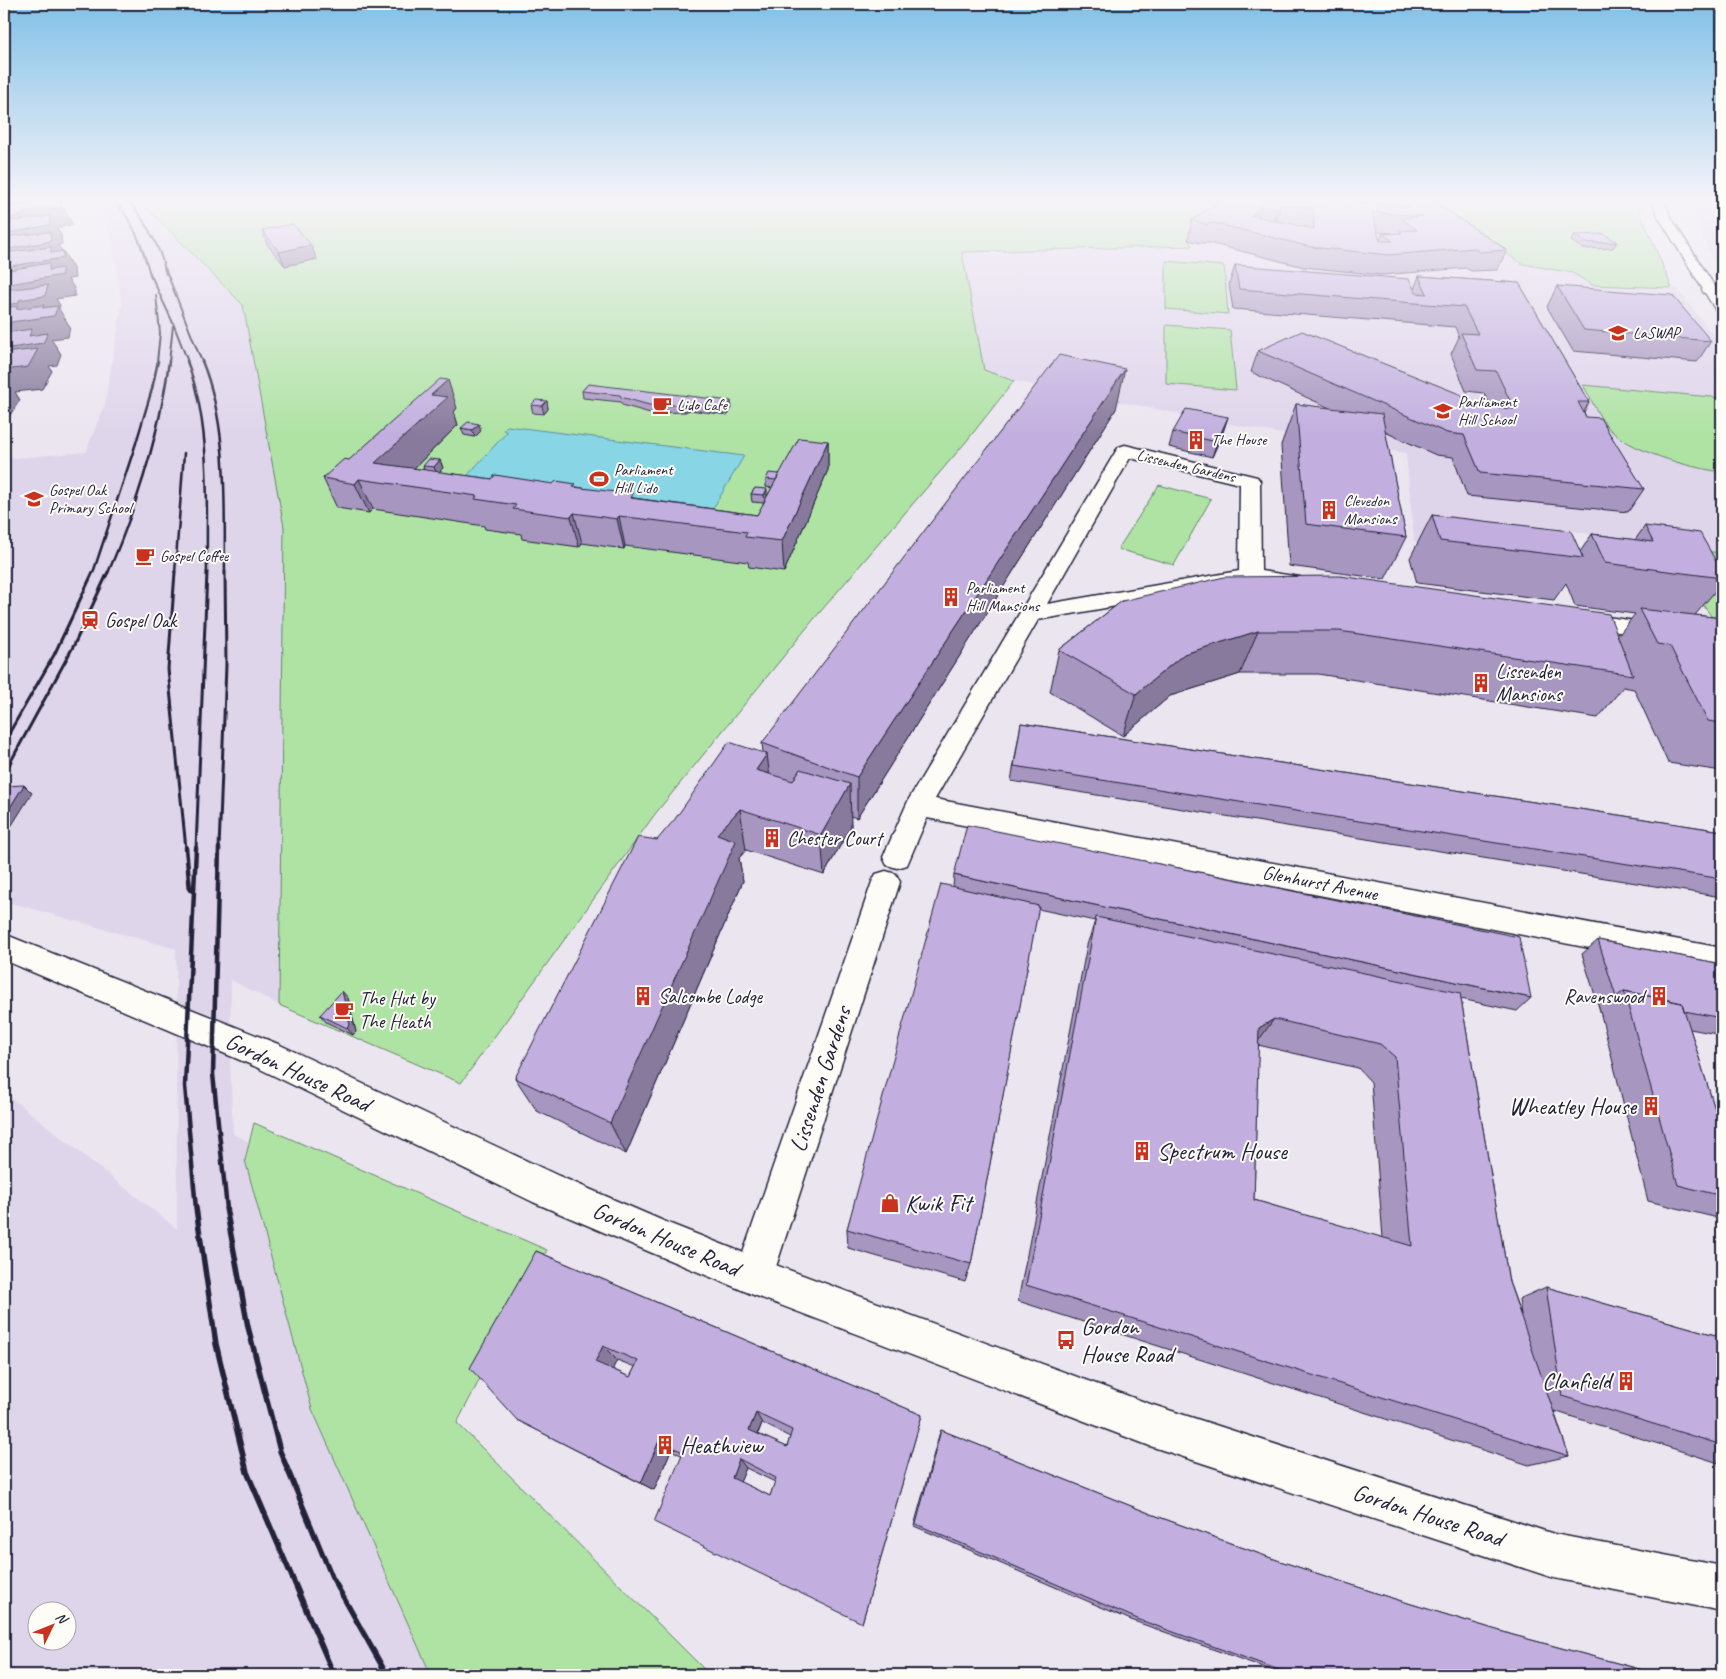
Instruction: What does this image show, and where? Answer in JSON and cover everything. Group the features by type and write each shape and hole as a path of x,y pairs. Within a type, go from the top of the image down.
{"street":[{"path":"1707,278 1716,291 1722,309"},
{"name":"Lissenden Gardens","path":"754,1276 892,869 918,806 1125,451 1250,481 1250,576"},
{"path":"1030,614 1250,576 1309,584"},
{"path":"1555,617 1722,640"},
{"name":"Glenhurst Avenue","path":"918,806 1722,961"},
{"name":"Gordon House Road","path":"4,947 266,1055 546,1189 754,1276 1150,1425 1554,1556 1722,1589"}],"shaded area":[{"path":"118,278 217,278 243,305 284,527 279,1005 231,980 230,1059 233,1134 324,1177 312,1409 431,1675 4,1675 4,1092 177,1229 176,949 4,901 4,459 86,452 105,403 122,304"},
{"name":"Parliament Hill School","path":"965,278 1581,278 1592,285 1677,289 1722,346 1722,553 1663,547 1550,527 1557,559 1414,541 1406,453 1312,440 1014,381 984,370"}],"green space":[{"path":"217,278 967,278 984,370 1014,381 965,443 814,619 655,814 461,1083 279,1005 284,527 243,305"},
{"path":"1166,278 1225,278 1228,314 1166,309"},
{"path":"1581,278 1668,278 1672,288 1592,285"},
{"path":"1166,325 1230,330 1236,390 1166,384"},
{"path":"1583,385 1722,398 1722,472 1694,467 1660,457 1628,443 1606,425"},
{"path":"1159,485 1211,499 1174,565 1118,549"},
{"path":"1663,547 1722,553 1722,632"},
{"path":"254,1123 547,1250 457,1423 710,1675 431,1675 312,1409 245,1160"}],"water":[{"path":"507,426 744,456 708,517 464,479 507,432 503,430"}],"building":[{"path":"4,278 43,278 4,285"},
{"path":"1237,278 1409,279 1416,293 1427,294 1420,278 1453,278 1519,283 1589,402 1578,402 1586,417 1600,418 1644,489 1480,473 1464,435 1447,433 1258,351 1302,331 1462,395 1466,405 1514,409 1496,371 1477,370 1461,333 1478,334 1464,307 1239,289"},
{"path":"48,285 45,296 19,300 19,303 4,305 4,290"},
{"path":"1557,286 1672,295 1711,341 1584,330"},
{"path":"44,305 42,308 58,306 54,316 11,322 10,325 4,326 4,308 18,306 16,309"},
{"path":"32,329 29,336 48,333 43,343 4,349 4,333"},
{"path":"38,349 28,367 4,370 4,353"},
{"name":"Parliament Hill Mansions","path":"1059,355 1125,369 857,777 762,743"},
{"path":"440,379 448,380 431,395 448,397 375,463 492,479 495,475 553,484 556,481 576,484 573,487 633,494 631,498 757,515 799,438 828,441 782,541 745,537 747,532 619,516 617,519 574,513 571,517 513,509 516,505 475,499 477,496 359,479 355,484 323,478 344,459 349,460"},
{"path":"588,384 731,401 727,408 688,403 684,405 649,405 621,397 620,395 582,391"},
{"path":"536,400 547,401 542,406 531,405"},
{"path":"1296,404 1382,414 1406,537 1306,524"},
{"path":"1186,409 1228,417 1217,442 1173,432"},
{"path":"468,422 479,424 472,430 461,428"},
{"path":"429,459 440,460 434,467 423,466"},
{"path":"769,473 779,474 776,480 766,479"},
{"path":"755,488 767,489 764,495 751,494"},
{"path":"1432,515 1571,531 1583,558 1440,541"},
{"path":"1645,526 1700,533 1722,572 1722,578 1605,563 1592,534 1653,542"},
{"path":"1340,576 1609,614 1633,675 1339,631 1258,631 1184,654 1136,694 1059,650 1122,601 1224,577"},
{"path":"1639,609 1722,618 1722,723 1708,721 1670,646 1657,644"},
{"path":"1021,723 1722,831 1722,879 1014,766"},
{"path":"729,742 767,754 756,770 793,781 800,769 850,784 821,835 740,809 717,834 736,841 610,1123 515,1078 638,837 657,840 675,819"},
{"path":"24,785 4,817 4,786"},
{"path":"967,825 1519,937 1531,998 954,875"},
{"path":"941,884 1039,906 971,1264 847,1229"},
{"name":"Spectrum House","path":"1096,917 1460,993 1509,1282 1569,1456 1026,1285","holes":["1274,1019 1380,1044 1395,1057 1412,1246 1254,1200 1259,1028"]},
{"path":"1598,940 1722,964 1722,1018 1684,1011 1682,1003 1624,991 1616,997"},
{"path":"342,991 350,1025 347,1028 320,1015"},
{"path":"1624,991 1682,1003 1722,1132 1722,1196 1678,1185"},
{"name":"Heathview","path":"536,1251 922,1415 862,1623 654,1522 683,1452 659,1441 641,1483 517,1420 470,1368","holes":["603,1346 638,1361 630,1377 595,1362","756,1413 792,1430 787,1447 749,1430","739,1459 776,1478 770,1496 732,1478"]},
{"name":"Clanfield","path":"1546,1287 1722,1337 1722,1445 1562,1396"},
{"path":"941,1430 1151,1514 1268,1557 1385,1596 1513,1635 1639,1669 1669,1675 1293,1675 1140,1620 916,1524"}],"railway":[{"path":"152,278 188,362"},
{"path":"169,278 202,362"},
{"path":"156,295 160,333 157,362"},
{"path":"169,362 173,326"},
{"path":"93,573 136,443 158,361"},
{"path":"108,573 146,469 160,415 169,361"},
{"path":"187,361 201,412 204,439 207,492 207,572"},
{"path":"202,361 211,386 221,439 225,573"},
{"path":"175,573 184,453"},
{"path":"4,742 54,655 93,572"},
{"path":"4,774 74,645 108,572"},
{"path":"175,572 168,669 186,849"},
{"path":"196,849 207,572"},
{"path":"219,849 226,665 225,572"},
{"path":"186,848 190,890"},
{"path":"196,848 185,1086 196,1209"},
{"path":"219,848 213,1074 227,1209"},
{"path":"196,1208 216,1344 247,1472 334,1675"},
{"path":"226,1208 248,1327 280,1451 332,1577 387,1675"}],"place":[{"name":"LaSWAP","path":"1618,333"},
{"name":"Lido Cafe","path":"662,405"},
{"name":"Parliament Hill School","path":"1443,411"},
{"name":"The House","path":"1196,440"},
{"name":"Parliament Hill Lido","path":"599,479"},
{"name":"Gospel Oak Primary School","path":"34,499"},
{"name":"Clevedon Mansions","path":"1329,510"},
{"name":"Gospel Coffee","path":"145,556"},
{"name":"Parliament Hill Mansions","path":"951,597"},
{"name":"Gospel Oak","path":"90,620"},
{"name":"Lissenden Mansions","path":"1481,683"},
{"name":"Chester Court","path":"772,838"},
{"name":"Salcombe Lodge","path":"643,996"},
{"name":"Ravenswood","path":"1659,996"},
{"name":"The Hut by The Heath","path":"344,1010"},
{"name":"Wheatley House","path":"1651,1106"},
{"name":"Spectrum House","path":"1142,1151"},
{"name":"Kwik Fit","path":"890,1203"},
{"name":"Gordon House Road","path":"1066,1340"},
{"name":"Clanfield","path":"1626,1381"},
{"name":"Heathview","path":"665,1445"}]}
